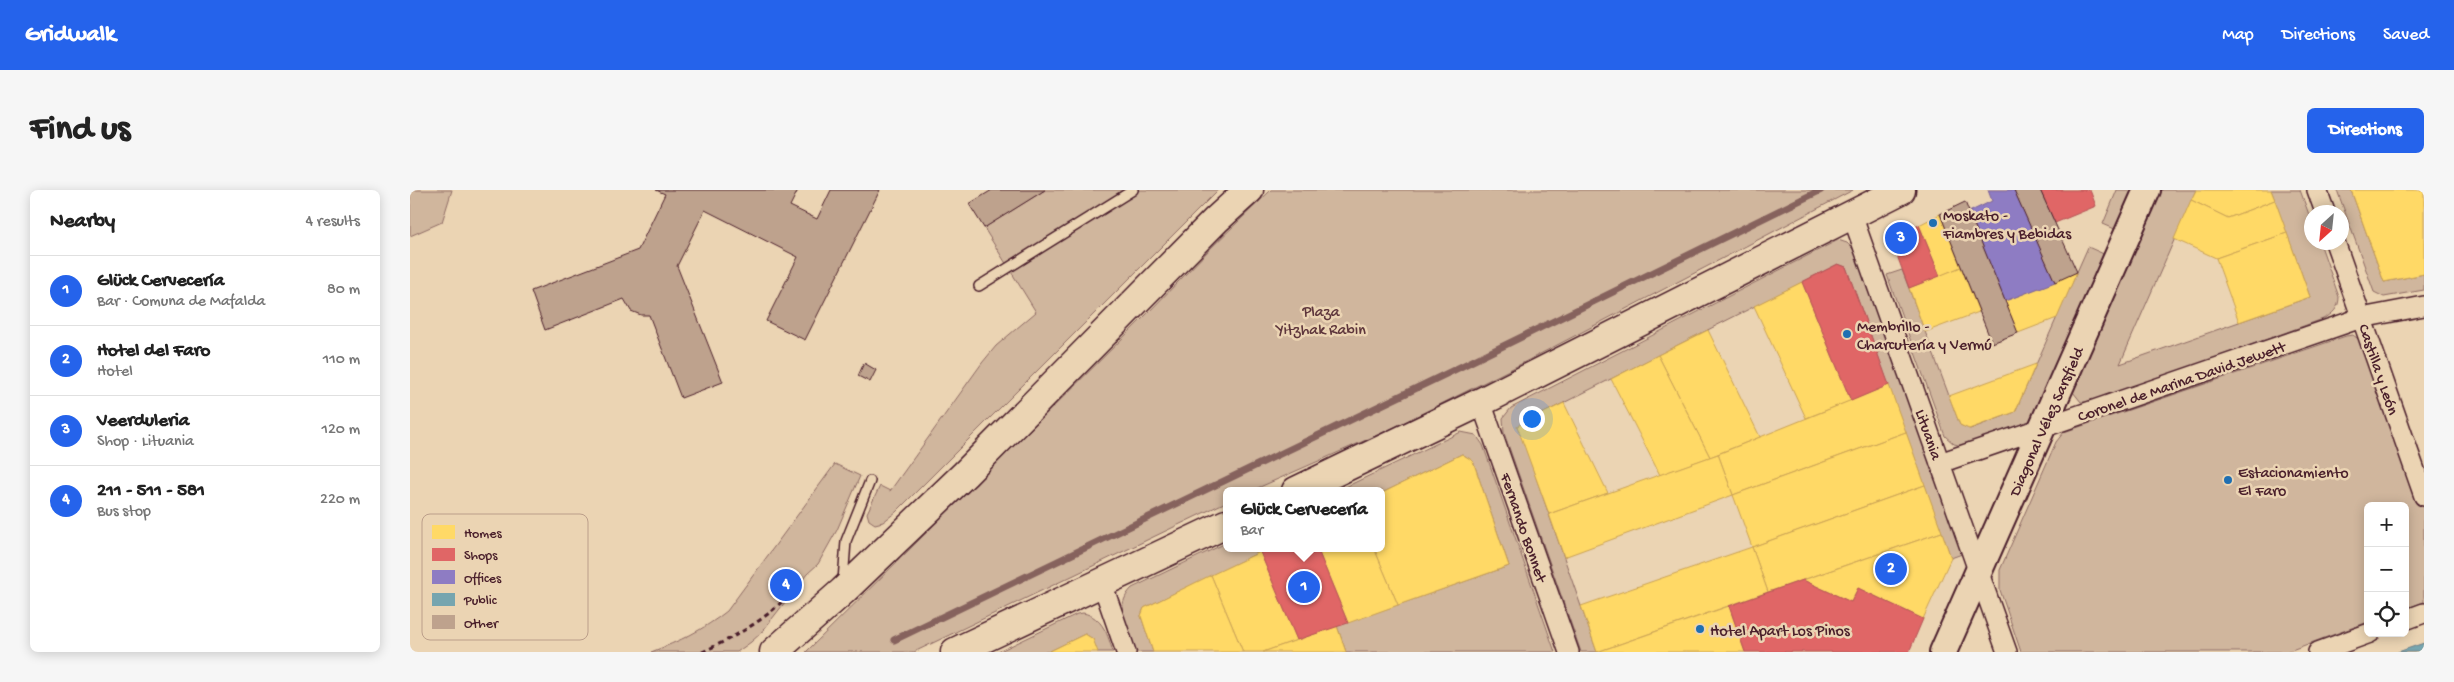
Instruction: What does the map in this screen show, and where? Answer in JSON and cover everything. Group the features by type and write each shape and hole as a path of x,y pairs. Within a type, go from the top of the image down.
{"main road":[{"path":"774,652 843,590 965,474 1216,220 1249,190"},
{"path":"1304,487 1481,402 1900,190"},
{"name":"Diagonal Vélez Sarsfield","path":"1943,652 2147,190"},
{"path":"955,652 1223,525"}],"street":[{"path":"2317,190 2322,205"},
{"name":"Lituania","path":"1852,215 2007,652"},
{"name":"Castilla y León","path":"2338,250 2424,496"},
{"name":"Coronel de Marina David Jewett","path":"1940,463 2361,318 2424,306"},
{"name":"Fernando Bonnet","path":"1481,402 1569,652"},
{"path":"1102,584 1126,652"},
{"path":"2409,619 2424,614"},
{"path":"2318,652 2364,635"}],"lane":[{"path":"979,286 1133,190"},
{"path":"843,590 846,541 870,481"}],"path":[{"path":"702,652 742,631 776,608 792,590"}],"green space":[{"path":"410,190 452,190 442,222 410,236"},
{"path":"1045,190 1218,190 896,512 883,522 875,524 869,520 867,513 880,486 890,491 982,363 996,346 1036,312 984,228"},
{"name":"Plaza Yitzhak Rabin","path":"1271,190 1853,190 1519,365 1393,428 1260,487 1223,487 1223,503 914,652 806,652 1146,315"},
{"path":"2117,190 2134,190 2117,230 2103,224"},
{"path":"2162,190 2196,190 2120,364 2310,297 2271,190 2300,190 2306,205 2304,250 2322,250 2339,297 2337,307 2332,313 2323,319 2092,402 2081,402 2073,392"},
{"path":"2337,190 2351,190 2384,282 2424,274 2424,290 2384,297 2374,292 2349,223 2349,205 2342,205"},
{"path":"1838,240 1847,243 1854,250 1962,554 1951,558 1846,267 1838,264 1518,426 1597,652 1581,652 1504,433 1503,418 1511,408"},
{"path":"2088,247 2106,255 2031,422 1966,447 1954,444 1945,436 1887,275 1902,270 1960,425 1970,429 2015,412"},
{"name":"Estacionamiento El Faro","path":"2353,335 2365,344 2424,507 2424,602 2409,608 2409,502 2364,502 2364,623 2286,652 2021,652 2000,590 2000,570 2056,442 2064,432"},
{"path":"1461,432 1476,435 1483,445 1555,652 1346,652 1337,626 1509,566 1473,461 1462,454 1385,492 1385,487 1345,487"},
{"path":"835,464 860,476 837,530 818,564 807,574 761,633 737,652 651,652 691,634 727,611"},
{"path":"1223,544 1223,552 1260,552 1144,608 1141,616 1153,652 1135,652 1123,619 1123,603 1126,595 1132,588"},
{"path":"1077,614 1090,615 1104,628 1113,652 1097,652 1093,639 1085,634 1048,652 998,652"}],"building: Homes":[{"path":"2196,190 2271,190 2275,200 2228,218 2191,200"},
{"path":"2351,190 2424,190 2424,274 2384,282"},
{"path":"2191,200 2228,218 2275,200 2287,233 2216,258 2174,239"},
{"path":"1940,214 1961,267 1940,276 1919,225"},
{"path":"2287,233 2310,297 2239,322 2216,258"},
{"path":"1961,267 1979,312 1925,332 1909,288"},
{"path":"2077,272 2057,318 2018,333 2005,301"},
{"path":"1802,282 1851,401 1806,418 1754,306"},
{"path":"1708,330 1760,437 1710,457 1658,355"},
{"path":"1658,355 1710,457 1660,475 1611,379"},
{"path":"2036,364 2015,412 1969,429 1960,425 1949,396"},
{"path":"1889,385 1906,432 1733,495 1718,454"},
{"path":"1564,403 1608,493 1549,514 1517,426"},
{"path":"1906,432 1925,485 1752,547 1733,495"},
{"path":"1462,454 1473,461 1509,566 1398,605 1376,552 1385,552 1385,492"},
{"path":"1718,454 1733,495 1564,557 1549,514"},
{"path":"1925,485 1942,532 1768,592 1752,547"},
{"path":"1942,532 1951,558 1923,619 1858,588 1851,602 1803,580"},
{"path":"1752,547 1768,592 1597,652 1581,606"},
{"path":"1260,552 1297,640 1263,652 1243,652 1211,575"},
{"path":"1319,552 1376,552 1398,605 1348,623"},
{"path":"1211,575 1243,652 1153,652 1141,616 1144,608"},
{"name":"Hotel Apart Los Pinos","path":"1729,606 1745,652 1597,652"},
{"path":"1337,626 1346,652 1263,652 1297,640"},
{"path":"1085,634 1093,639 1098,652 1048,652"}],"building: Shops":[{"path":"2040,190 2090,190 2096,206 2055,223"},
{"path":"1919,225 1940,276 1909,288 1892,242 1895,236"},
{"name":"Membrillo - Charcutería y Vermú","path":"1838,264 1846,267 1889,385 1851,401 1802,282"},
{"path":"1260,552 1319,552 1348,623 1297,640"},
{"path":"1803,580 1851,602 1858,588 1923,619 1909,652 1745,652 1729,606"}],"building: Offices":[{"path":"1988,190 2014,190 2055,282 2005,301 1969,212 1992,201"}],"building: Public":[{"path":"2424,643 2424,652 2398,652"}],"building: Other":[{"path":"656,190 798,190 790,206 817,219 831,190 880,190 805,340 766,321 798,257 705,210 677,266 723,382 681,398 649,315 641,315 631,311 624,299 545,330 531,291 638,250 665,194"},
{"path":"992,190 1045,190 984,228 969,204"},
{"path":"2014,190 2040,190 2077,272 2055,282"},
{"path":"1965,202 2018,333 1992,343 1940,214"},
{"path":"864,363 876,370 870,382 858,376"},
{"path":"785,576 794,583 785,596 776,589"}],"waterway":[{"path":"894,640 1450,372 1821,190"}],"place":[{"name":"Moskato - Fiambres y Bebidas","path":"1933,223"},
{"name":"Veerduleria","path":"1901,238"},
{"name":"Membrillo - Charcutería y Vermú","path":"1847,334"},
{"name":"Estacionamiento El Faro","path":"2228,480"},
{"name":"Hotel del Faro","path":"1891,569"},
{"name":"211 - 511 - 581","path":"786,585"},
{"name":"Glück Cervecería","path":"1304,587"},
{"name":"Hotel Apart Los Pinos","path":"1700,629"}]}
